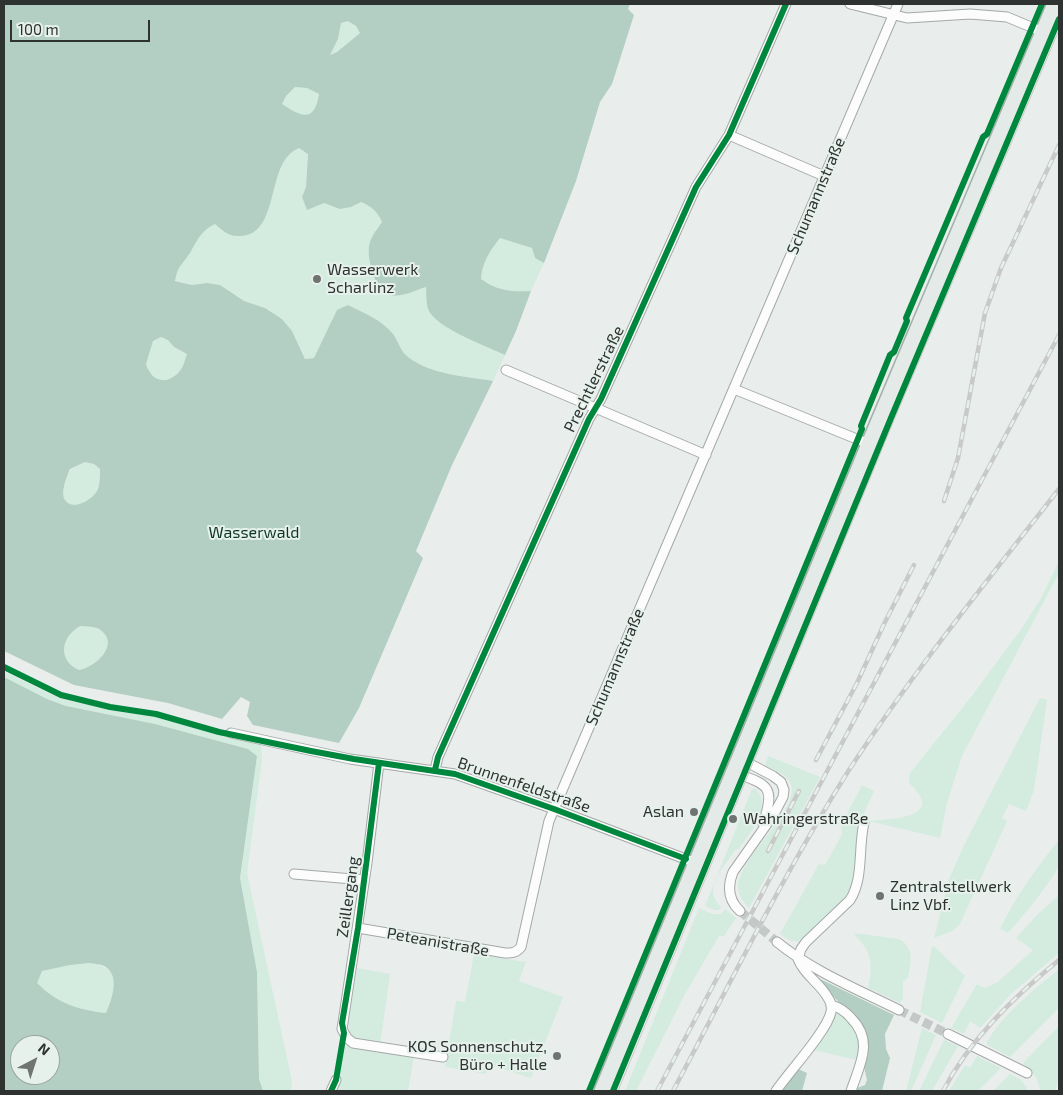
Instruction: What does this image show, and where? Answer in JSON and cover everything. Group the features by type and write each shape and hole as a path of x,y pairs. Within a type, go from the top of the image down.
{"main road":[{"path":"602,1091 868,444 1055,4"}],"street":[{"name":"Prechtlerstraße","path":"435,770 438,757 589,419 605,392 695,190 729,135 786,4"},
{"path":"850,4 907,18 970,14 1007,17 1043,32"},
{"name":"Schumannstraße","path":"517,951 521,947 524,937 549,820 898,4"},
{"path":"729,135 824,176"},
{"path":"506,370 706,455"},
{"path":"734,389 868,444"},
{"name":"Brunnenfeldstraße","path":"230,733 311,751 379,763 435,770 478,781 696,863"},
{"path":"739,758 773,776 783,786 783,797 774,814 732,872 729,880 731,900 740,911"},
{"name":"Zeillergang","path":"379,763 358,928 342,1023 344,1033 353,1043 362,1046 442,1057"},
{"path":"733,772 764,786 769,792 768,809 761,830"},
{"path":"776,1091 828,1021 831,1005 828,997 807,974 798,959 801,949 806,942 855,893 864,823"},
{"name":"Zeillergang","path":"294,874 364,880"},
{"name":"Peteanistraße","path":"358,928 505,953 517,951"},
{"path":"776,942 815,969 899,1010"},
{"path":"831,1005 838,1007 848,1015 857,1024 862,1035 863,1055 851,1091"},
{"path":"948,1034 1027,1073"},
{"path":"331,1091 336,1080"}],"green space":[{"name":"Wasserwald","path":"4,4 630,4 628,9 634,15 612,84 600,102 576,181 544,263 535,258 532,248 500,238 485,262 481,279 487,283 505,290 531,291 505,355 455,332 437,320 428,308 426,287 407,294 393,295 388,294 379,287 371,266 369,246 382,222 380,218 374,210 361,202 351,207 340,209 324,203 307,210 302,197 306,187 308,154 299,148 288,155 281,167 268,211 262,223 254,232 233,236 215,224 210,226 200,236 177,272 175,281 192,285 207,283 220,285 244,301 265,308 282,319 292,331 305,359 314,358 337,310 348,305 372,317 389,329 405,355 417,363 449,374 493,381 452,465 416,551 423,558 359,708 339,743 253,725 247,716 250,702 241,697 222,719 168,703 74,685 4,651","holes":["348,21 356,26 360,33 337,52 330,55 338,39 341,23","295,87 307,88 319,94 314,110 306,115 282,104 286,96","161,337 187,354 180,370 169,379 160,380 155,378 148,370 146,364 153,341","85,462 94,464 100,469 98,489 92,497 83,503 73,505 65,500 63,493 64,484 70,469","80,626 97,628 105,635 108,641 107,647 104,654 93,664 79,670 72,666 65,655 64,648 69,636"]},
{"path":"348,20 356,26 360,33 337,52 329,55 338,39 341,23"},
{"path":"295,87 307,88 319,94 314,110 310,114 301,115 282,104 286,96"},
{"path":"299,148 308,153 306,187 302,197 307,209 324,203 331,206 351,207 361,202 374,210 382,222 375,230 419,289 427,287 427,305 454,331 505,355 493,381 449,374 417,363 405,355 389,329 372,317 348,305 314,358 305,359 292,331 282,319 265,308 244,301 220,285 207,283 192,285 174,280 179,265 189,254 207,227 215,224 222,231 263,221 283,163 292,151"},
{"path":"500,238 532,248 535,258 544,263 531,291 505,290 481,279 485,262"},
{"path":"161,337 169,340 174,347 187,354 179,372 164,380 155,378 148,370 146,364 153,341"},
{"path":"85,462 94,464 100,469 100,482 96,493 92,497 83,503 73,505 65,500 64,497 66,480 71,469"},
{"path":"1059,561 1059,573 962,756 947,803 940,838 869,821 900,818 916,812 920,808 922,803 921,797 909,783 910,773 971,697 1022,628 1041,598"},
{"path":"80,626 99,629 106,637 107,647 98,662 90,667 79,670 67,660 64,648 69,636"},
{"path":"4,671 48,693 70,701 157,717 261,745 262,760 247,873 292,1081 291,1091 263,1091 259,1079 257,972 240,879 257,756 248,749 155,724 66,706 47,699 4,677"},
{"path":"4,677 47,699 66,706 155,724 248,749 257,756 240,878 257,972 259,1079 263,1091 4,1091","holes":["89,963 101,965 109,970 114,981 111,1001 106,1013 86,1010 68,1004 52,996 37,983 42,971"]},
{"path":"1040,698 1047,700 1034,790 1026,811 1009,804 1002,818 1007,821 960,924 952,931 934,938 949,879 964,845"},
{"path":"768,756 820,777 749,908 742,899 738,888 741,876 748,862 788,805 792,793 790,782 785,776 765,766"},
{"path":"862,785 874,791 861,820 855,880 848,896 798,942 789,940 780,934 819,864 825,865 842,834 841,825"},
{"path":"752,789 756,789 761,796 761,812 748,836 738,850 736,849 717,878 713,893 715,900 721,907 719,910 714,910 705,906"},
{"path":"1059,840 1059,864 1052,878 1008,933 1000,929 1027,883"},
{"path":"1059,895 1059,953 1011,994 980,1028 970,1021 964,1034 951,1028 977,984 985,988 998,982 1033,950 1016,938"},
{"path":"699,908 713,914 721,914 725,909 736,918 724,936 719,936 685,994 636,1091 625,1091"},
{"path":"854,933 899,939 908,947 911,956 910,966 908,978 903,981 903,998 900,1003 868,988 871,973 870,958 865,947"},
{"path":"932,946 965,976 942,1023 920,1012"},
{"path":"474,954 526,962 519,981 563,997 531,1078 489,1065 486,1074 445,1067 456,1001 465,1002"},
{"path":"89,963 108,969 112,974 114,980 113,995 106,1013 86,1010 68,1004 52,996 36,983 41,971"},
{"path":"357,968 390,974 380,1046 355,1040 351,1033 348,1015"},
{"path":"1059,969 1059,1008 1010,1057 986,1044 1009,1013"},
{"path":"818,978 894,1015 885,1034 886,1049 890,1058 882,1091 856,1091 857,1088 865,1085 867,1080 864,1067 867,1040 863,1028"},
{"path":"837,1011 857,1032 860,1044 857,1060 813,1050"},
{"path":"1059,1026 1059,1078 1055,1091 1045,1091 1040,1089 1036,1077 1023,1063"},
{"path":"922,1028 936,1035 911,1091 906,1091"},
{"path":"944,1040 958,1046 932,1091 919,1091"},
{"path":"350,1046 414,1056 408,1091 336,1091 342,1049"},
{"path":"977,1056 1001,1068 978,1091 949,1091 965,1065 970,1068"},
{"path":"796,1068 807,1073 802,1091 781,1091"},
{"path":"1010,1074 1021,1080 1027,1088 1026,1091 993,1091"}],"tunnel":[{"path":"740,911 777,942"},
{"path":"899,1010 948,1034"}],"tram line":[{"path":"618,1091 894,420 1059,30"}],"railway":[{"path":"944,501 958,458 985,313 1001,268 1059,145"},
{"path":"657,1091 1059,335"},
{"path":"673,1091 758,929 802,849 849,770 925,662 1059,489"},
{"path":"816,760 857,683 914,565"},
{"path":"768,851 799,791"},
{"path":"943,1091 966,1054 994,1020 1059,960"}],"cycle path":[{"path":"435,770 438,757 589,419 601,399 696,187 729,135 786,4"},
{"path":"589,1091 862,429 861,426 890,355 894,352 907,321 906,318 1042,4"},
{"path":"613,1091 891,418 1059,19"},
{"path":"4,667 61,695 110,707 156,714 219,732 311,751 455,774 686,859"},
{"path":"331,1091 336,1080 344,1033 342,1023 358,928 379,763"}],"place":[{"name":"Wasserwerk Scharlinz","path":"317,279"},
{"name":"Aslan","path":"694,812"},
{"name":"Wahringerstraße","path":"733,819"},
{"name":"Zentralstellwerk Linz Vbf.","path":"880,896"},
{"name":"KOS Sonnenschutz, Büro + Halle","path":"557,1056"}]}
